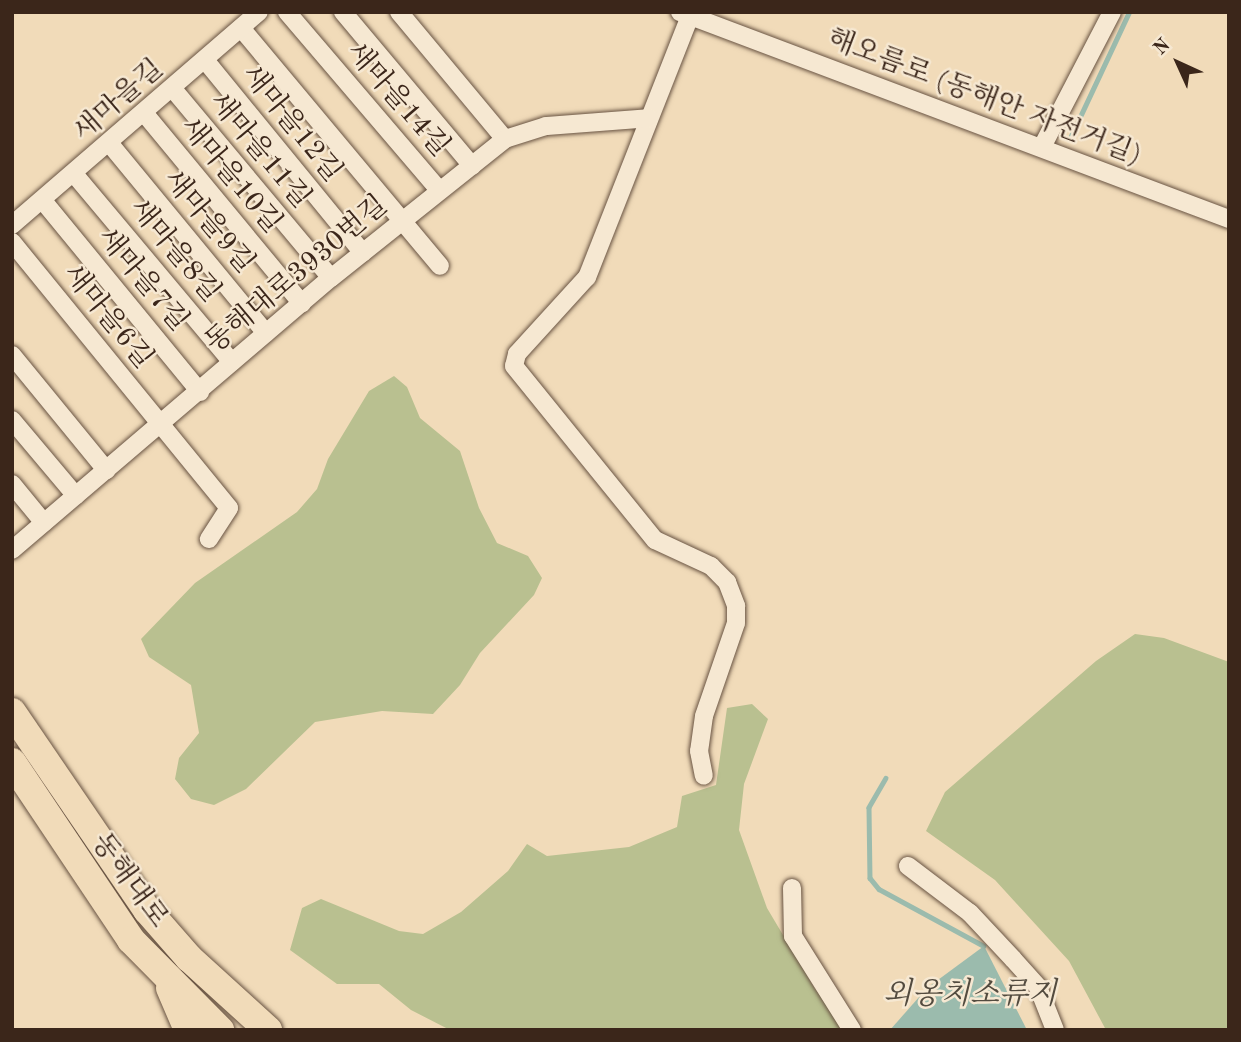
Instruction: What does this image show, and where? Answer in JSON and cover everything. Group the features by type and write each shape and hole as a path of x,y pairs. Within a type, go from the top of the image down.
{"main road":[{"name":"동해대로","path":"12,712 147,910 189,958 268,1030"},
{"name":"동해대로","path":"13,766 123,929 166,979 220,1030"},
{"path":"166,979 188,1030"}],"street":[{"name":"새마을길","path":"12,225 44,202 258,12"},
{"name":"새마을14길","path":"287,12 440,191"},
{"path":"343,12 472,166"},
{"path":"399,12 505,139"},
{"path":"1042,147 1112,12"},
{"path":"685,14 649,118 587,277 517,354 513,366 655,540 711,566 733,594 736,623 700,735 704,776"},
{"name":"해오름로 (동해안 자전거길)","path":"685,14 1229,219"},
{"path":"241,28 440,266"},
{"name":"새마을12길","path":"205,60 363,253"},
{"name":"새마을11길","path":"173,89 331,278"},
{"name":"새마을10길","path":"145,114 302,304"},
{"name":"동해대로3930번길","path":"12,550 162,425 331,278 505,139 545,126 649,118"},
{"name":"새마을9길","path":"110,144 266,333"},
{"name":"새마을8길","path":"75,175 232,362"},
{"name":"새마을7길","path":"44,202 200,392"},
{"name":"새마을6길","path":"12,242 229,508 209,539"},
{"path":"12,355 106,470"},
{"path":"12,420 76,496"},
{"path":"12,484 44,523"},
{"path":"908,866 970,913 1013,958 1038,987 1055,1030"},
{"path":"792,888 793,936 852,1030"}],"green space":[{"path":"394,376 407,387 420,418 460,451 479,508 497,543 528,556 542,578 534,595 480,653 460,685 433,714 382,711 315,722 246,789 214,805 191,799 175,779 179,758 199,733 191,685 149,657 141,639 195,583 297,512 317,489 328,459 369,391"},
{"path":"1135,634 1164,638 1229,662 1229,1030 1106,1030 1069,961 995,880 926,831 945,792 1096,661"},
{"path":"752,704 768,719 744,784 739,830 767,908 815,989 848,1030 450,1030 411,1010 379,984 337,984 290,950 302,908 321,899 399,931 423,934 461,912 508,871 527,844 547,856 629,847 677,827 682,796 716,785 727,708"}],"water":[{"name":"외옹치소류지","path":"984,946 1027,1030 890,1030 927,988"}],"waterway":[{"path":"1071,136 1129,12"},
{"path":"886,778 869,808 870,878 879,889 984,946"}]}
